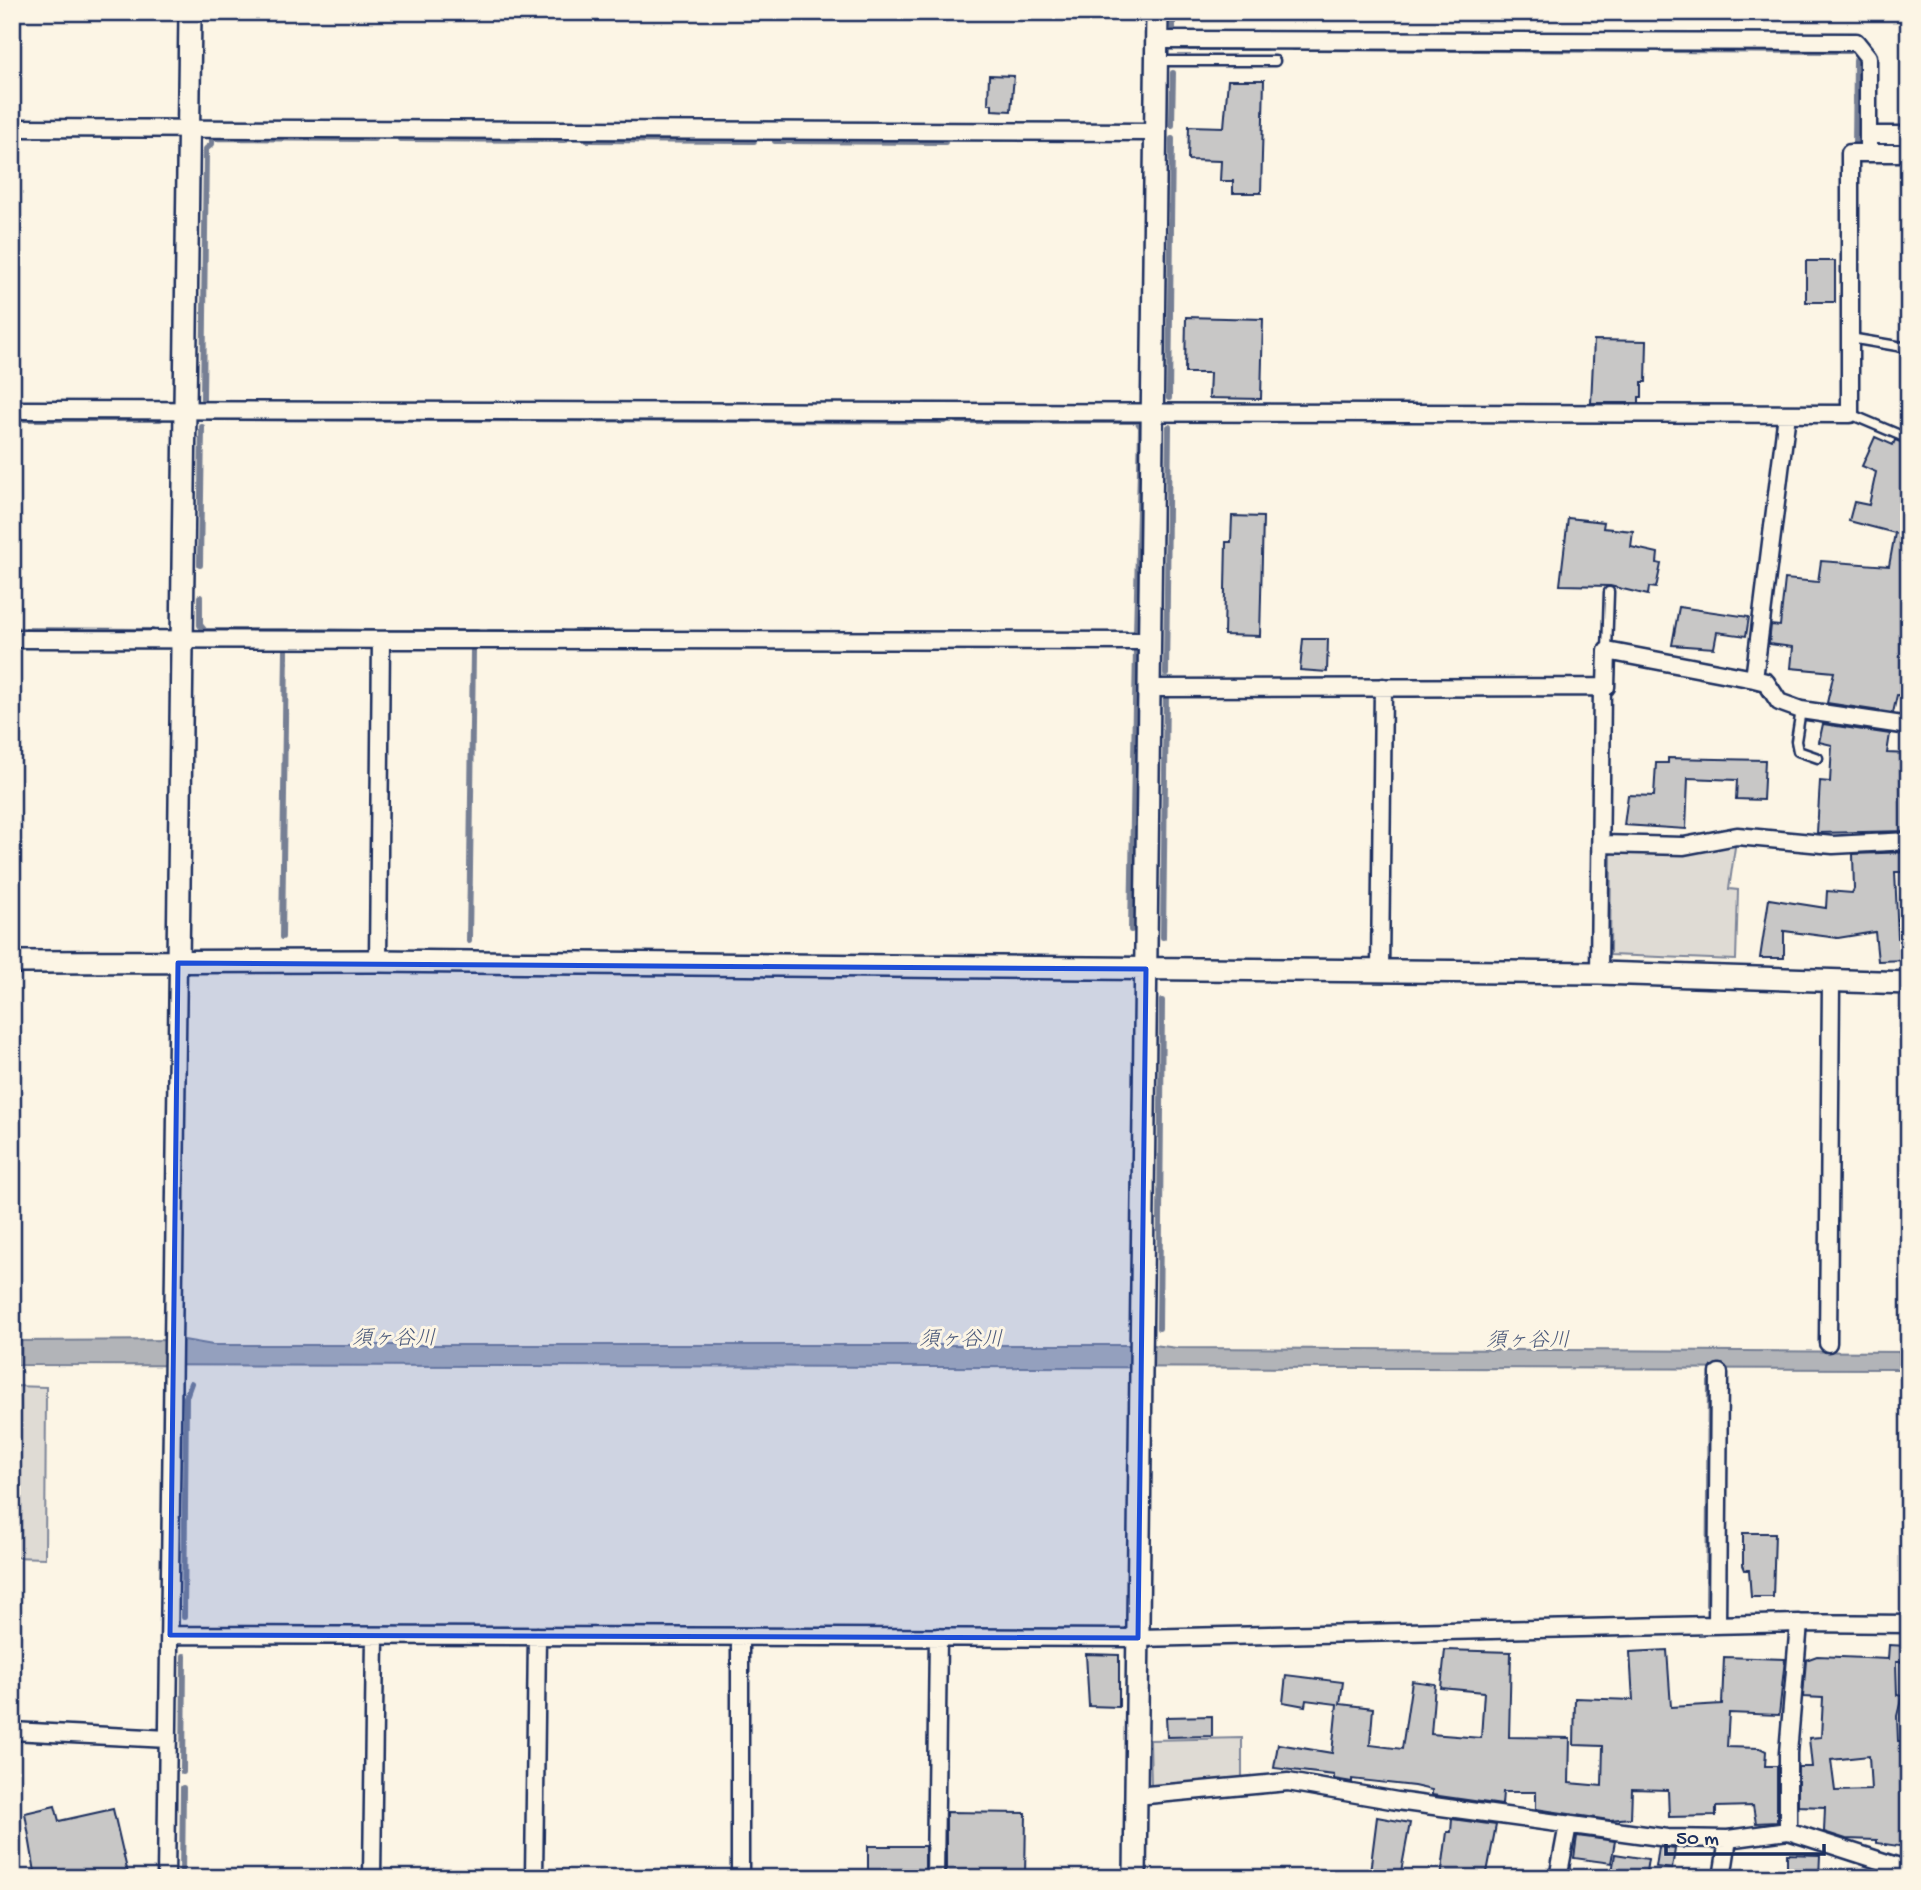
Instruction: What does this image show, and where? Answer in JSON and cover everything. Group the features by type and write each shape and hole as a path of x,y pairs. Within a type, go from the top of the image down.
{"street":[{"path":"166,1878 190,12"},
{"path":"1135,1878 1157,12"},
{"path":"1157,50 1856,42 1868,57 1868,153"},
{"path":"12,128 1156,132"},
{"path":"1868,135 1909,135"},
{"path":"12,410 1850,414 1850,153 1909,153"},
{"path":"1754,679 1787,414"},
{"path":"12,639 1150,641"},
{"path":"378,961 381,640"},
{"path":"1149,688 1606,687 1607,651 1766,682 1779,702 1801,710 1909,726"},
{"path":"1380,971 1383,687"},
{"path":"1599,973 1602,687"},
{"path":"1601,844 1684,846 1737,836 1833,845 1909,841"},
{"path":"12,962 378,961 1599,973 1831,983 1909,983"},
{"path":"1828,1343 1831,983"},
{"path":"1717,1625 1719,1373"},
{"path":"170,1635 1138,1638 1798,1623 1909,1624"},
{"path":"1788,1831 1788,1753 1798,1623"},
{"path":"372,1878 375,1636"},
{"path":"534,1878 537,1636"},
{"path":"740,1637 740,1878"},
{"path":"935,1878 938,1637"},
{"path":"12,1731 168,1739"},
{"path":"1136,1796 1288,1782 1397,1801 1667,1838 1728,1839 1788,1831 1909,1870"},
{"path":"1558,1878 1568,1825"},
{"path":"1722,1878 1728,1839"}],"lane":[{"path":"1157,50 1275,61"},
{"path":"1850,338 1909,348"},
{"path":"1850,414 1909,439"},
{"path":"1607,651 1609,592"},
{"path":"1801,710 1796,741 1798,751 1818,758"}],"highlighted area":[{"path":"178,963 1146,969 1138,1638 170,1635"}],"shaded area":[{"path":"1736,840 1729,889 1738,890 1736,960 1610,955 1611,853 1616,847"},
{"path":"184,1340 213,1345 1154,1345 1177,1348 1909,1352 1909,1369 12,1365 12,1341"},
{"path":"12,1386 46,1387 45,1558 12,1557"},
{"path":"1242,1738 1242,1779 1151,1786 1150,1740"}],"building":[{"path":"989,75 1014,76 1011,111 992,110 992,104 988,104"},
{"path":"1228,80 1264,80 1261,193 1233,193 1233,181 1220,181 1221,161 1188,160 1189,126 1224,127"},
{"path":"1806,261 1835,261 1835,302 1806,302"},
{"path":"1186,317 1263,319 1261,399 1209,398 1210,373 1185,373"},
{"path":"1594,340 1647,341 1646,382 1642,382 1642,397 1639,397 1639,403 1591,403"},
{"path":"1875,437 1893,445 1895,440 1909,445 1909,584 1904,584 1901,624 1909,624 1909,696 1897,695 1893,713 1827,703 1834,672 1791,668 1793,647 1769,644 1771,625 1780,626 1785,579 1818,582 1821,561 1889,566 1895,533 1849,521 1854,502 1869,505 1876,472 1862,466"},
{"path":"1232,516 1263,517 1260,636 1224,635 1226,542 1231,542"},
{"path":"1568,518 1604,522 1603,528 1633,531 1631,547 1658,553 1657,563 1661,564 1656,588 1649,587 1648,595 1610,586 1560,585"},
{"path":"1679,607 1749,617 1746,636 1717,632 1714,648 1672,645"},
{"path":"1303,639 1328,639 1327,672 1300,670"},
{"path":"1823,724 1890,734 1887,753 1909,754 1909,831 1817,833 1820,781 1830,782 1832,745 1819,742"},
{"path":"1668,758 1765,760 1763,800 1736,799 1737,780 1688,778 1686,829 1624,825 1628,795 1654,796 1656,763 1668,763"},
{"path":"1909,852 1909,872 1895,872 1898,938 1909,937 1909,960 1878,961 1875,932 1838,938 1784,931 1784,958 1760,958 1769,899 1826,908 1827,891 1852,893 1854,889 1853,854"},
{"path":"1743,1533 1775,1533 1773,1597 1751,1597 1749,1570 1745,1570 1743,1565"},
{"path":"1889,1645 1907,1646 1907,1662 1896,1662 1897,1695 1902,1696 1897,1716 1898,1741 1905,1741 1906,1752 1909,1752 1909,1827 1905,1847 1877,1843 1877,1840 1846,1839 1824,1832 1825,1807 1798,1806 1798,1767 1812,1767 1809,1738 1821,1737 1823,1698 1803,1697 1806,1660 1817,1656 1888,1659","holes":["1869,1756 1871,1790 1835,1791 1831,1760"]},
{"path":"1445,1650 1511,1652 1509,1737 1570,1738 1569,1783 1602,1786 1603,1746 1574,1745 1575,1698 1633,1700 1630,1652 1667,1650 1671,1707 1722,1704 1724,1657 1785,1659 1779,1715 1729,1713 1727,1747 1760,1748 1766,1751 1765,1766 1777,1766 1777,1822 1756,1823 1753,1806 1716,1807 1716,1816 1669,1817 1668,1790 1632,1789 1631,1818 1609,1820 1536,1809 1536,1792 1503,1792 1502,1805 1432,1795 1432,1790 1414,1786 1352,1779 1352,1782 1334,1779 1334,1775 1274,1768 1278,1744 1332,1753 1337,1704 1306,1700 1305,1706 1283,1702 1286,1675 1343,1682 1340,1704 1373,1708 1370,1745 1402,1749 1412,1681 1435,1684 1431,1734 1481,1738 1484,1692 1441,1688"},
{"path":"1086,1654 1119,1655 1119,1707 1089,1706"},
{"path":"1212,1716 1212,1736 1167,1737 1166,1717"},
{"path":"55,1806 59,1821 113,1809 129,1878 36,1878 25,1813"},
{"path":"946,1812 1026,1813 1025,1878 946,1878"},
{"path":"1377,1817 1410,1823 1400,1877 1370,1872"},
{"path":"1452,1819 1496,1825 1486,1878 1441,1878 1447,1832 1451,1832"},
{"path":"1577,1836 1615,1841 1611,1863 1574,1858"},
{"path":"868,1846 925,1846 925,1878 868,1878"},
{"path":"1659,1847 1675,1849 1672,1869 1656,1867"},
{"path":"1615,1854 1648,1859 1645,1878 1611,1878"},
{"path":"1787,1854 1820,1855 1819,1878 1787,1878"}],"waterway":[{"path":"1173,12 1173,32"},
{"path":"1190,48 1265,48"},
{"path":"1294,48 1459,49"},
{"path":"1474,49 1649,50"},
{"path":"1661,50 1849,51"},
{"path":"1855,145 1856,60"},
{"path":"1172,125 1173,73"},
{"path":"203,399 206,149 212,144 212,138 374,139"},
{"path":"400,139 565,140"},
{"path":"1169,398 1172,139"},
{"path":"588,140 754,141"},
{"path":"775,141 945,142"},
{"path":"1880,144 1909,144"},
{"path":"209,418 751,420"},
{"path":"12,419 160,419"},
{"path":"767,420 945,421"},
{"path":"958,421 1137,421 1141,427 1136,634"},
{"path":"200,565 202,427"},
{"path":"1166,674 1169,427"},
{"path":"200,597 200,625 205,631 288,631"},
{"path":"12,630 152,631"},
{"path":"302,631 374,632"},
{"path":"387,632 477,632"},
{"path":"489,632 562,632"},
{"path":"574,632 607,632"},
{"path":"1131,930 1136,648"},
{"path":"282,937 286,650"},
{"path":"469,941 473,651"},
{"path":"1163,937 1166,693"},
{"path":"1159,1328 1162,1001"},
{"path":"1708,1605 1710,1382"},
{"path":"184,1617 186,1397 191,1383"},
{"path":"183,1772 184,1656"},
{"path":"182,1878 183,1788"}],"water label":[{"name":"須ヶ谷川","path":"394,1337"},
{"name":"須ヶ谷川","path":"961,1338"},
{"name":"須ヶ谷川","path":"1528,1339"}]}
